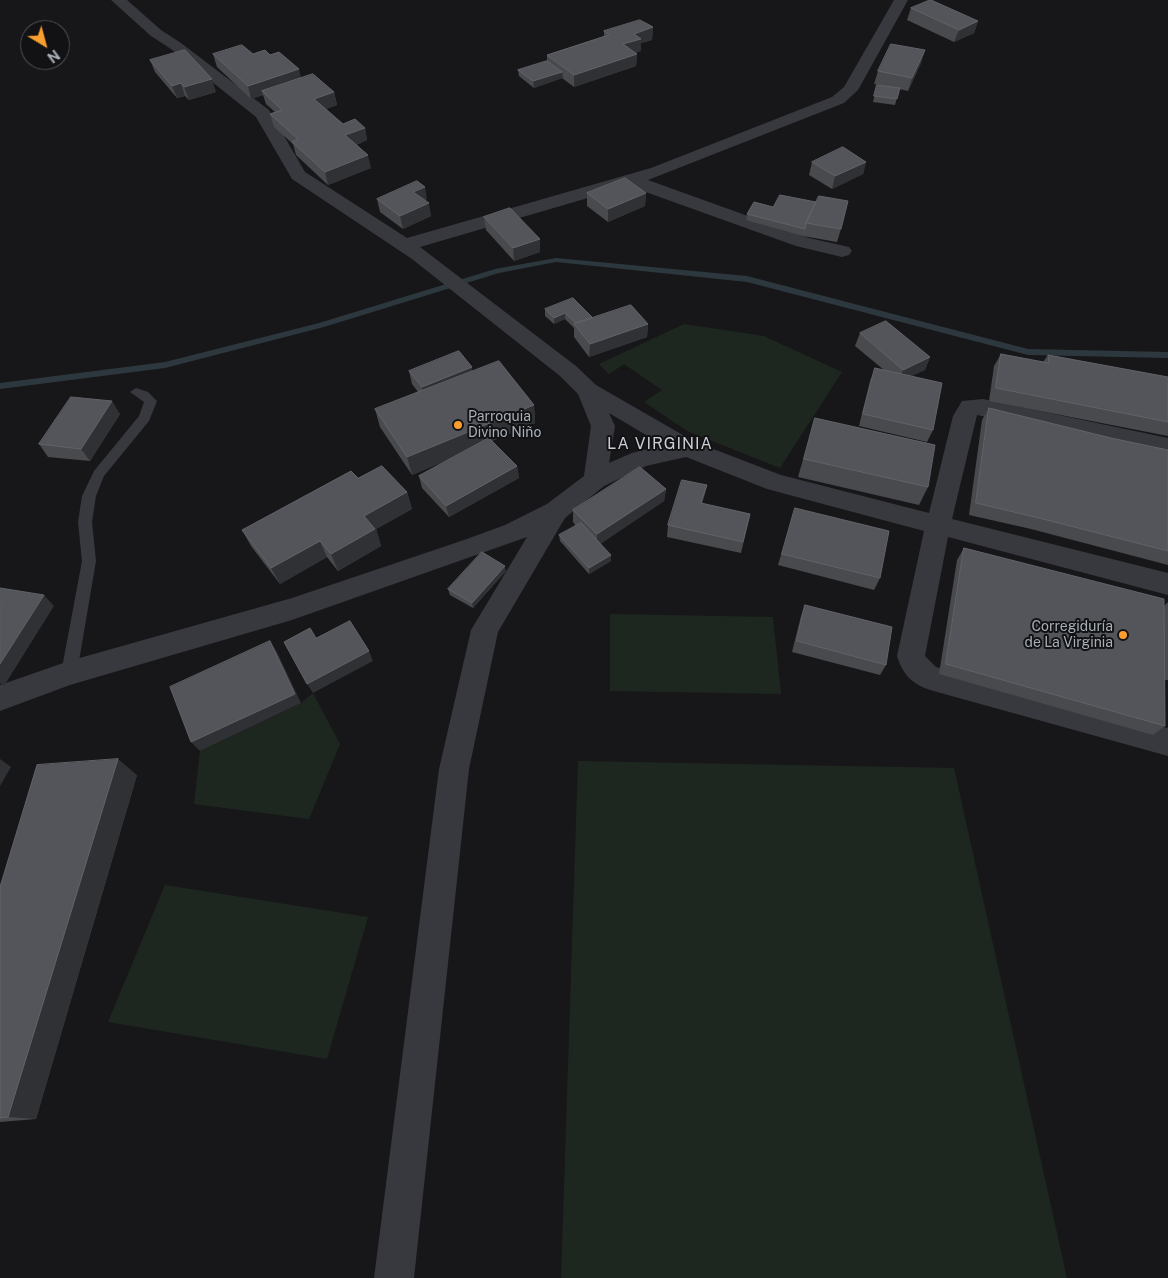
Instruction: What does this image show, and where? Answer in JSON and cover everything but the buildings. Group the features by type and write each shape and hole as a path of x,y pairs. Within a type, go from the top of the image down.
{"street":[{"path":"118,0 156,34 176,46 263,114 298,175 411,251 568,371 588,390 687,448 776,483 1168,584"},
{"path":"411,251 457,229 631,180 711,152 838,100 850,90 901,0"},
{"path":"631,180 803,242 842,251"},
{"path":"588,390 603,426 595,480"},
{"path":"1168,447 983,407 970,407 964,416 910,656 913,665 921,674 1168,742"},
{"path":"0,698 69,673 292,609 473,548 514,532 556,511 595,480 640,459 687,448"},
{"path":"394,1278 454,769 485,630 556,511"}],"lane":[{"path":"69,673 89,560 85,522 89,496 99,474 146,418 151,401 144,394 136,392"}],"shaded area":[{"path":"684,324 764,336 842,372 780,468 687,431 644,402 662,390 624,364 609,374 599,364"},
{"path":"610,614 773,617 781,694 610,691"},
{"path":"313,693 340,744 309,819 194,804 200,751 301,703"},
{"path":"578,761 954,768 1067,1278 561,1278"},
{"path":"165,885 368,917 327,1059 108,1022"}],"waterway":[{"path":"0,386 165,365 321,325 498,271 556,260 747,279 1028,352 1168,355"}],"place":[{"name":"Parroquia Divino Niño","path":"458,425"},
{"name":"Corregiduría de La Virginia","path":"1123,635"}],"district":[{"name":"LA VIRGINIA","path":"660,444"}]}
